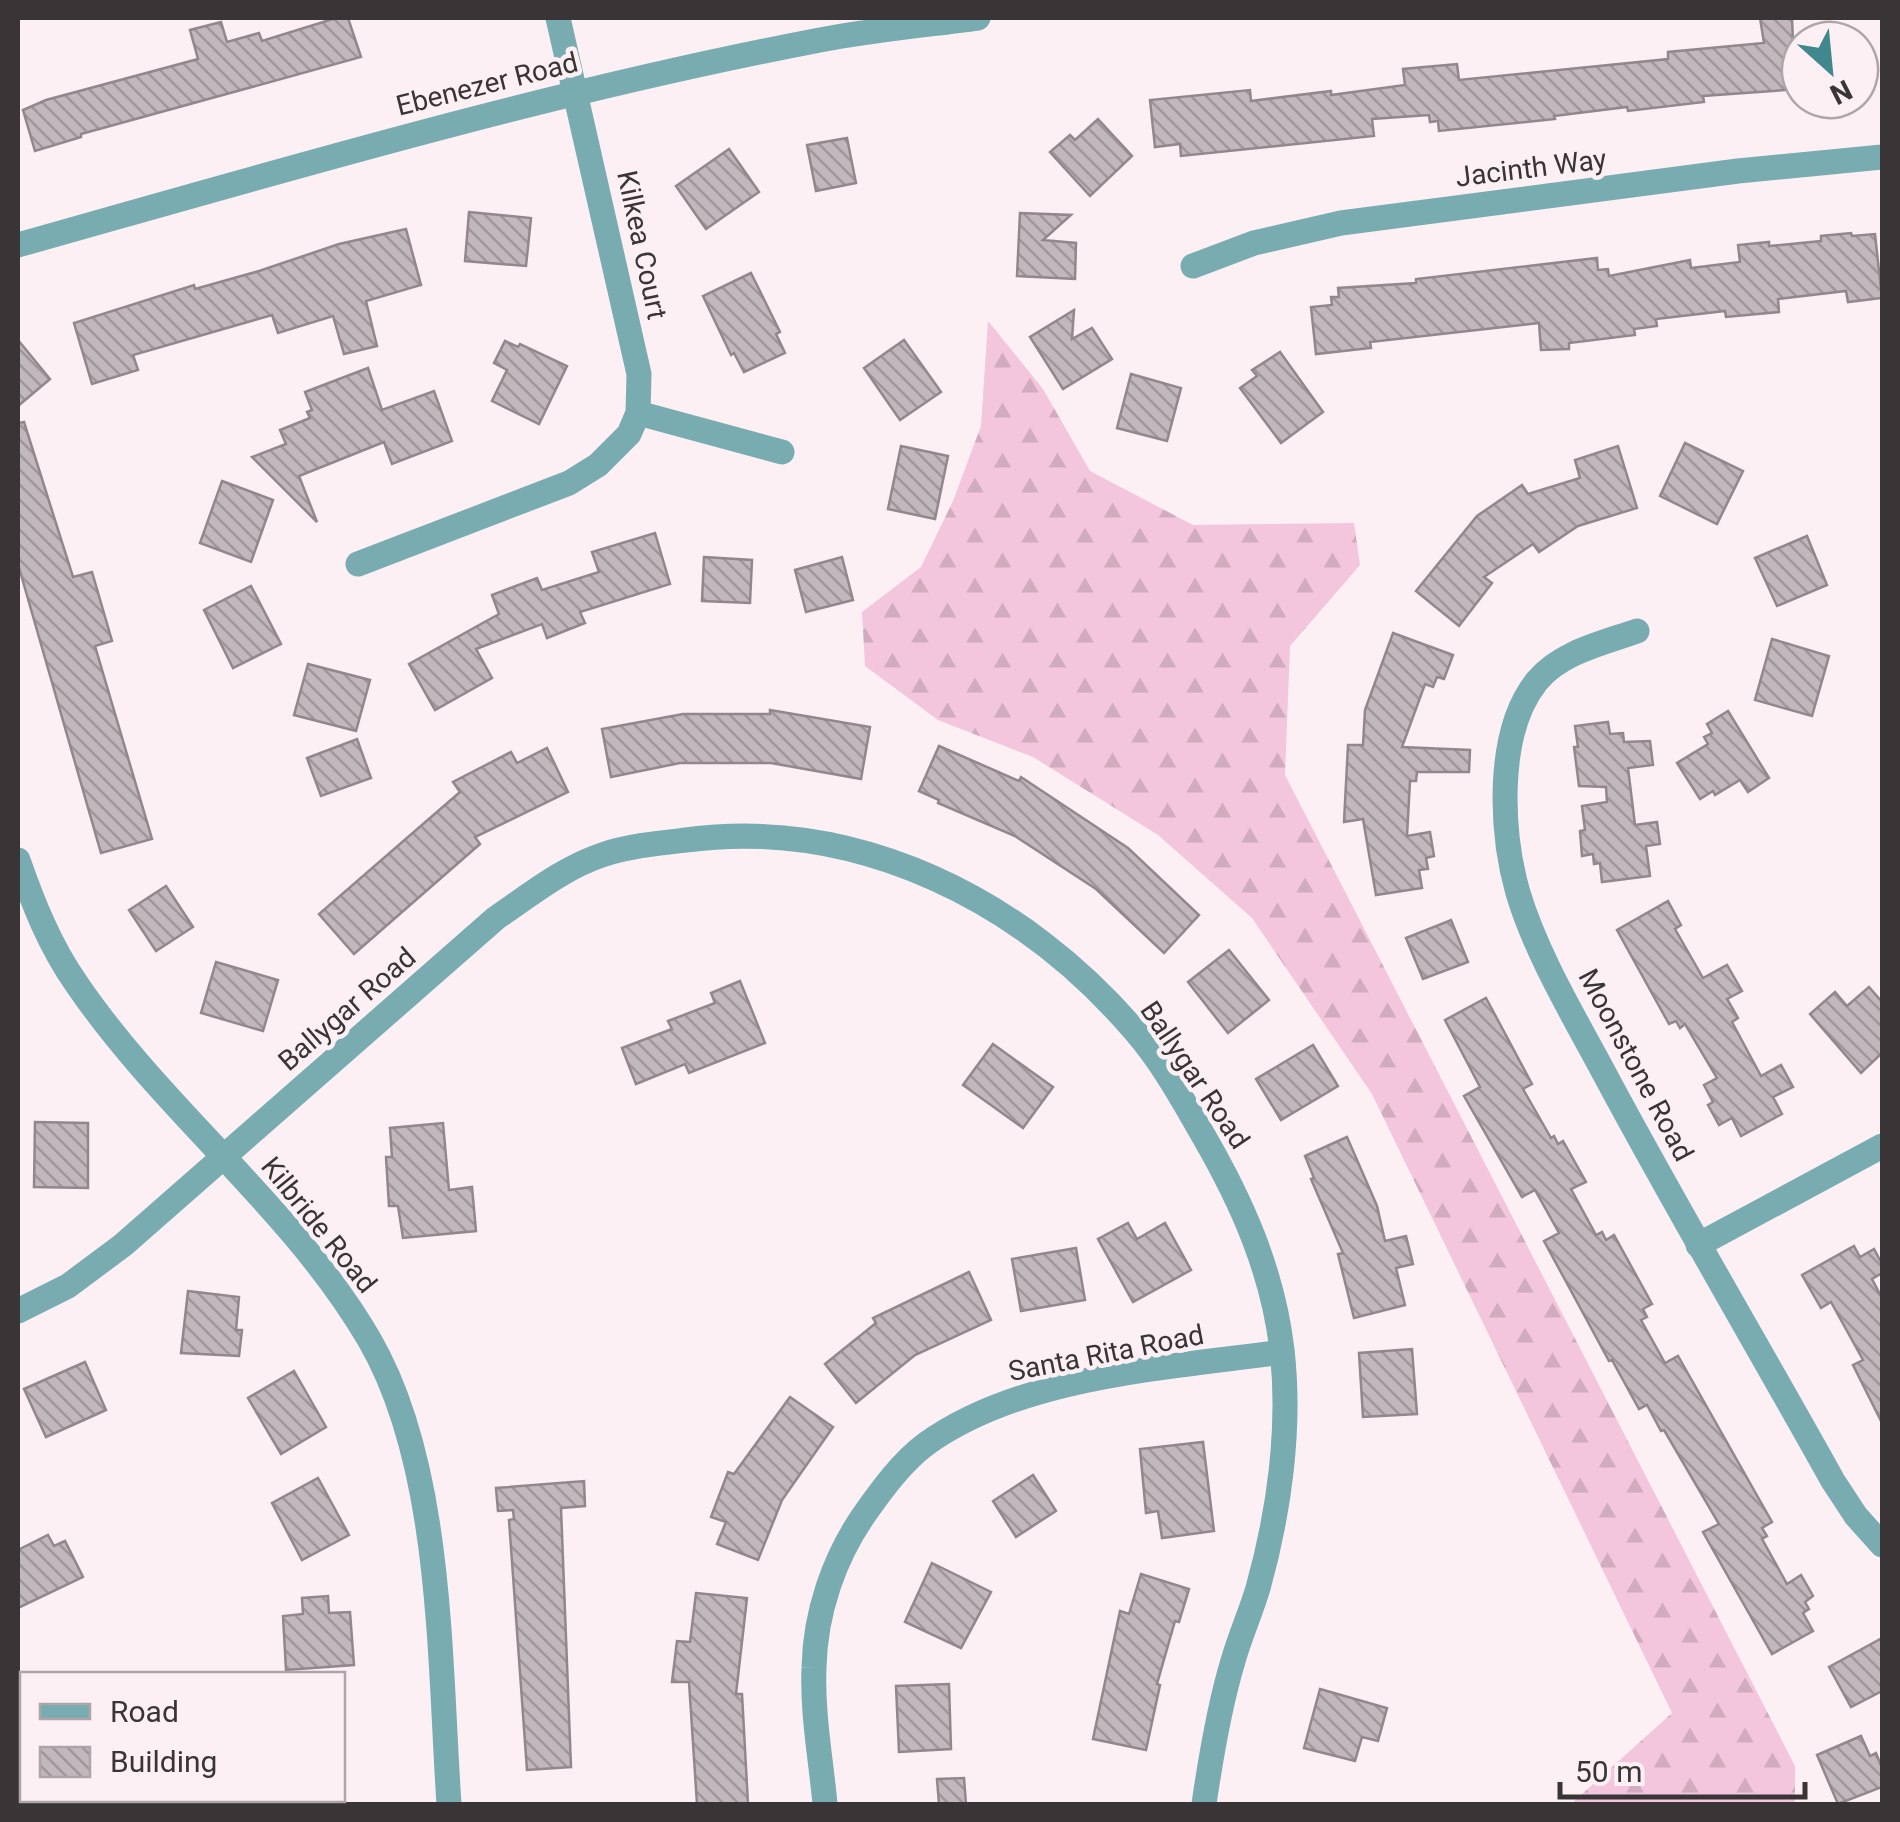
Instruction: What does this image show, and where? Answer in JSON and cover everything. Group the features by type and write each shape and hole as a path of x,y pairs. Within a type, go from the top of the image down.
{"street":[{"name":"Kilkea Court","path":"558,18 639,374 638,413"},
{"name":"Ebenezer Road","path":"18,245 395,138 577,91 824,39 978,18"},
{"name":"Jacinth Way","path":"1193,266 1254,242 1341,224 1738,170 1882,157"},
{"path":"358,564 570,483 616,450 638,413 782,452"},
{"name":"Moonstone Road","path":"1638,631 1584,648 1558,663 1534,684 1518,714 1505,797 1509,855 1520,897 1544,956 1698,1245 1833,1481 1856,1516 1882,1544"},
{"name":"Ballygar Road","path":"18,1311 68,1286 123,1245 496,918 571,870 604,854 733,834 856,848 923,873 980,900 1089,982 1137,1034 1181,1098 1250,1222 1276,1310 1285,1414 1270,1535 1258,1588 1228,1679 1204,1804"},
{"name":"Kilbride Road","path":"18,860 46,932 74,980 153,1080 334,1284 370,1341 396,1394 414,1446 432,1557 449,1804"},
{"path":"1698,1245 1882,1146"},
{"name":"Santa Rita Road","path":"824,1804 814,1669 820,1612 855,1528 887,1482 923,1446 968,1418 1016,1399 1089,1381 1282,1352"}],"green space":[{"path":"988,321 1043,389 1090,471 1193,525 1354,523 1360,565 1290,646 1285,775 1795,1766 1795,1804 1571,1804 1672,1713 1372,1094 1252,918 1158,835 1033,757 938,720 865,666 862,612 921,567 953,501 981,426"}],"building":[{"path":"336,18 348,18 361,57 81,134 35,151 23,110 46,100 198,59 190,30 221,22 227,42 259,33 262,41"},
{"path":"1760,18 1792,18 1780,20 1780,90 1703,96 1704,102 1628,111 1627,107 1439,131 1438,121 1430,122 1429,115 1372,119 1374,136 1181,156 1180,144 1155,147 1150,100 1250,90 1251,101 1331,91 1331,95 1405,85 1403,69 1457,64 1459,80 1668,59 1668,52 1764,43"},
{"path":"1098,119 1132,156 1090,196 1050,152 1070,135 1075,140"},
{"path":"847,138 856,183 816,191 807,145"},
{"path":"729,149 759,192 706,229 676,186"},
{"path":"469,212 531,218 526,266 465,261"},
{"path":"1020,213 1071,215 1043,240 1076,243 1075,279 1017,276"},
{"path":"406,229 421,285 366,301 377,346 344,354 333,316 278,333 272,315 133,355 138,370 92,384 74,323 194,285 195,289 339,244"},
{"path":"1875,234 1882,298 1848,302 1846,291 1778,299 1779,312 1726,317 1725,311 1656,319 1657,326 1634,329 1635,335 1569,343 1569,349 1541,350 1539,323 1370,342 1371,348 1316,354 1311,307 1332,305 1331,297 1339,297 1338,288 1416,283 1416,279 1597,258 1598,270 1608,269 1609,276 1690,260 1691,268 1740,262 1738,245 1821,241 1821,236"},
{"path":"751,273 780,332 776,334 785,353 744,372 734,353 731,355 703,296"},
{"path":"1074,310 1072,339 1092,328 1112,359 1063,389 1030,337"},
{"path":"18,340 50,379 18,406"},
{"path":"904,340 941,392 900,420 864,368"},
{"path":"505,341 567,366 539,424 492,401 507,370 494,363"},
{"path":"1280,352 1323,412 1281,443 1240,388 1257,376 1252,370"},
{"path":"368,368 382,410 434,391 452,441 392,464 384,442 299,476 317,522 252,457 286,444 280,430 310,418 307,412 312,410 305,392"},
{"path":"1131,374 1181,388 1167,441 1117,428"},
{"path":"24,422 73,577 92,572 112,641 95,646 152,839 101,853 18,564 18,423"},
{"path":"1685,443 1743,471 1717,524 1660,496"},
{"path":"901,446 948,456 935,519 888,509"},
{"path":"1618,446 1637,508 1578,526 1539,552 1533,544 1484,577 1492,583 1459,626 1416,591 1477,516 1522,485 1528,494 1580,478 1575,460"},
{"path":"222,481 273,500 251,562 200,543"},
{"path":"655,533 670,584 580,612 585,623 547,638 542,624 476,649 492,678 435,710 409,664 499,614 492,595 537,578 542,590 599,572 592,552"},
{"path":"1807,536 1827,585 1777,606 1755,558"},
{"path":"704,557 752,560 750,603 702,601"},
{"path":"842,557 853,600 806,612 795,570"},
{"path":"251,586 281,644 233,668 204,610"},
{"path":"1393,633 1453,655 1444,679 1437,677 1433,687 1425,684 1402,747 1470,750 1469,772 1417,772 1416,781 1410,781 1407,836 1430,832 1434,856 1426,858 1428,869 1419,870 1422,888 1376,895 1363,819 1344,822 1348,745 1363,745 1365,710"},
{"path":"1772,639 1829,656 1812,716 1755,700"},
{"path":"308,664 370,680 356,731 294,715"},
{"path":"770,710 870,727 861,779 771,763 680,763 611,777 602,729 683,714 770,714"},
{"path":"1728,711 1769,778 1748,792 1740,780 1700,799 1677,763 1708,744 1704,737 1712,733 1707,724"},
{"path":"1608,722 1610,734 1623,733 1624,742 1650,741 1653,765 1628,768 1635,825 1657,822 1660,844 1646,846 1650,876 1602,882 1600,863 1594,864 1593,854 1582,856 1580,831 1585,830 1582,806 1607,802 1606,787 1579,786 1574,747 1578,747 1575,726"},
{"path":"357,739 371,778 321,796 307,758"},
{"path":"939,746 1019,781 1021,777 1128,848 1199,915 1164,953 1096,889 1015,836 919,791"},
{"path":"547,748 568,792 475,837 480,844 354,954 319,914 460,792 453,782 511,752 517,763"},
{"path":"166,886 193,927 156,951 129,910"},
{"path":"1668,901 1681,925 1675,929 1703,978 1727,965 1742,991 1727,999 1738,1018 1732,1022 1761,1076 1781,1065 1793,1087 1773,1097 1782,1114 1741,1136 1732,1118 1719,1125 1708,1105 1713,1102 1704,1085 1717,1078 1685,1024 1680,1028 1676,1021 1669,1024 1617,930"},
{"path":"1451,920 1468,962 1423,979 1406,938"},
{"path":"1229,950 1269,1000 1228,1033 1188,982"},
{"path":"216,962 278,980 263,1031 201,1013"},
{"path":"740,981 765,1043 689,1073 685,1064 636,1084 622,1048 672,1029 668,1021 715,1003 711,993"},
{"path":"1869,987 1882,1002 1882,1053 1861,1073 1810,1014 1835,992 1847,1006"},
{"path":"1486,998 1532,1084 1523,1089 1551,1138 1554,1136 1558,1144 1563,1141 1586,1182 1571,1189 1596,1235 1602,1232 1606,1240 1614,1235 1652,1304 1643,1309 1647,1317 1641,1320 1665,1363 1678,1356 1772,1522 1762,1528 1767,1536 1762,1539 1787,1584 1801,1575 1813,1596 1805,1602 1809,1609 1803,1613 1813,1631 1772,1654 1703,1532 1719,1524 1664,1430 1661,1431 1647,1405 1639,1409 1612,1360 1609,1361 1544,1241 1559,1233 1535,1190 1522,1197 1464,1096 1480,1087 1445,1020"},
{"path":"993,1044 1053,1087 1023,1128 963,1085"},
{"path":"1313,1045 1338,1086 1281,1120 1256,1079"},
{"path":"35,1122 88,1123 88,1188 34,1187"},
{"path":"443,1123 449,1190 472,1187 476,1231 403,1238 398,1206 389,1206 386,1157 392,1157 390,1128"},
{"path":"1347,1137 1377,1206 1385,1241 1406,1236 1413,1264 1396,1268 1405,1305 1354,1318 1338,1254 1343,1253 1305,1156"},
{"path":"1128,1223 1137,1239 1165,1223 1191,1270 1133,1302 1098,1239"},
{"path":"1854,1246 1860,1257 1874,1249 1882,1264 1882,1273 1872,1279 1882,1298 1882,1423 1853,1365 1863,1360 1831,1302 1821,1308 1802,1275"},
{"path":"1076,1248 1085,1300 1021,1311 1012,1259"},
{"path":"969,1272 991,1320 915,1355 856,1403 825,1364 876,1323 873,1318"},
{"path":"188,1291 239,1297 239,1356 181,1353"},
{"path":"1412,1349 1417,1414 1363,1417 1359,1353"},
{"path":"85,1362 106,1410 46,1437 24,1389"},
{"path":"294,1371 326,1427 281,1454 248,1398"},
{"path":"790,1397 833,1427 782,1500 758,1560 717,1544 726,1522 711,1517 728,1472 734,1474"},
{"path":"1203,1442 1214,1531 1162,1538 1158,1511 1146,1513 1140,1449"},
{"path":"1033,1475 1056,1511 1016,1537 993,1501"},
{"path":"318,1478 349,1535 302,1560 272,1503"},
{"path":"584,1481 585,1506 561,1508 571,1767 527,1770 509,1520 514,1519 513,1510 498,1511 496,1488"},
{"path":"48,1535 54,1546 65,1541 83,1577 18,1608 18,1550"},
{"path":"932,1563 991,1592 961,1648 905,1622"},
{"path":"1141,1574 1189,1589 1179,1622 1175,1621 1157,1684 1160,1685 1146,1750 1093,1739 1120,1611 1129,1614"},
{"path":"696,1593 747,1598 736,1694 742,1694 748,1804 697,1804 689,1682 672,1682 677,1641 690,1642"},
{"path":"328,1596 329,1613 350,1612 354,1665 286,1670 283,1616 303,1614 302,1598"},
{"path":"1882,1638 1882,1691 1851,1707 1829,1667"},
{"path":"949,1684 951,1749 899,1752 896,1686"},
{"path":"1320,1689 1387,1708 1378,1741 1362,1737 1355,1761 1304,1748"},
{"path":"1861,1736 1870,1756 1876,1753 1882,1768 1882,1787 1838,1804 1817,1755"},
{"path":"964,1778 966,1804 939,1804 937,1779"}]}
